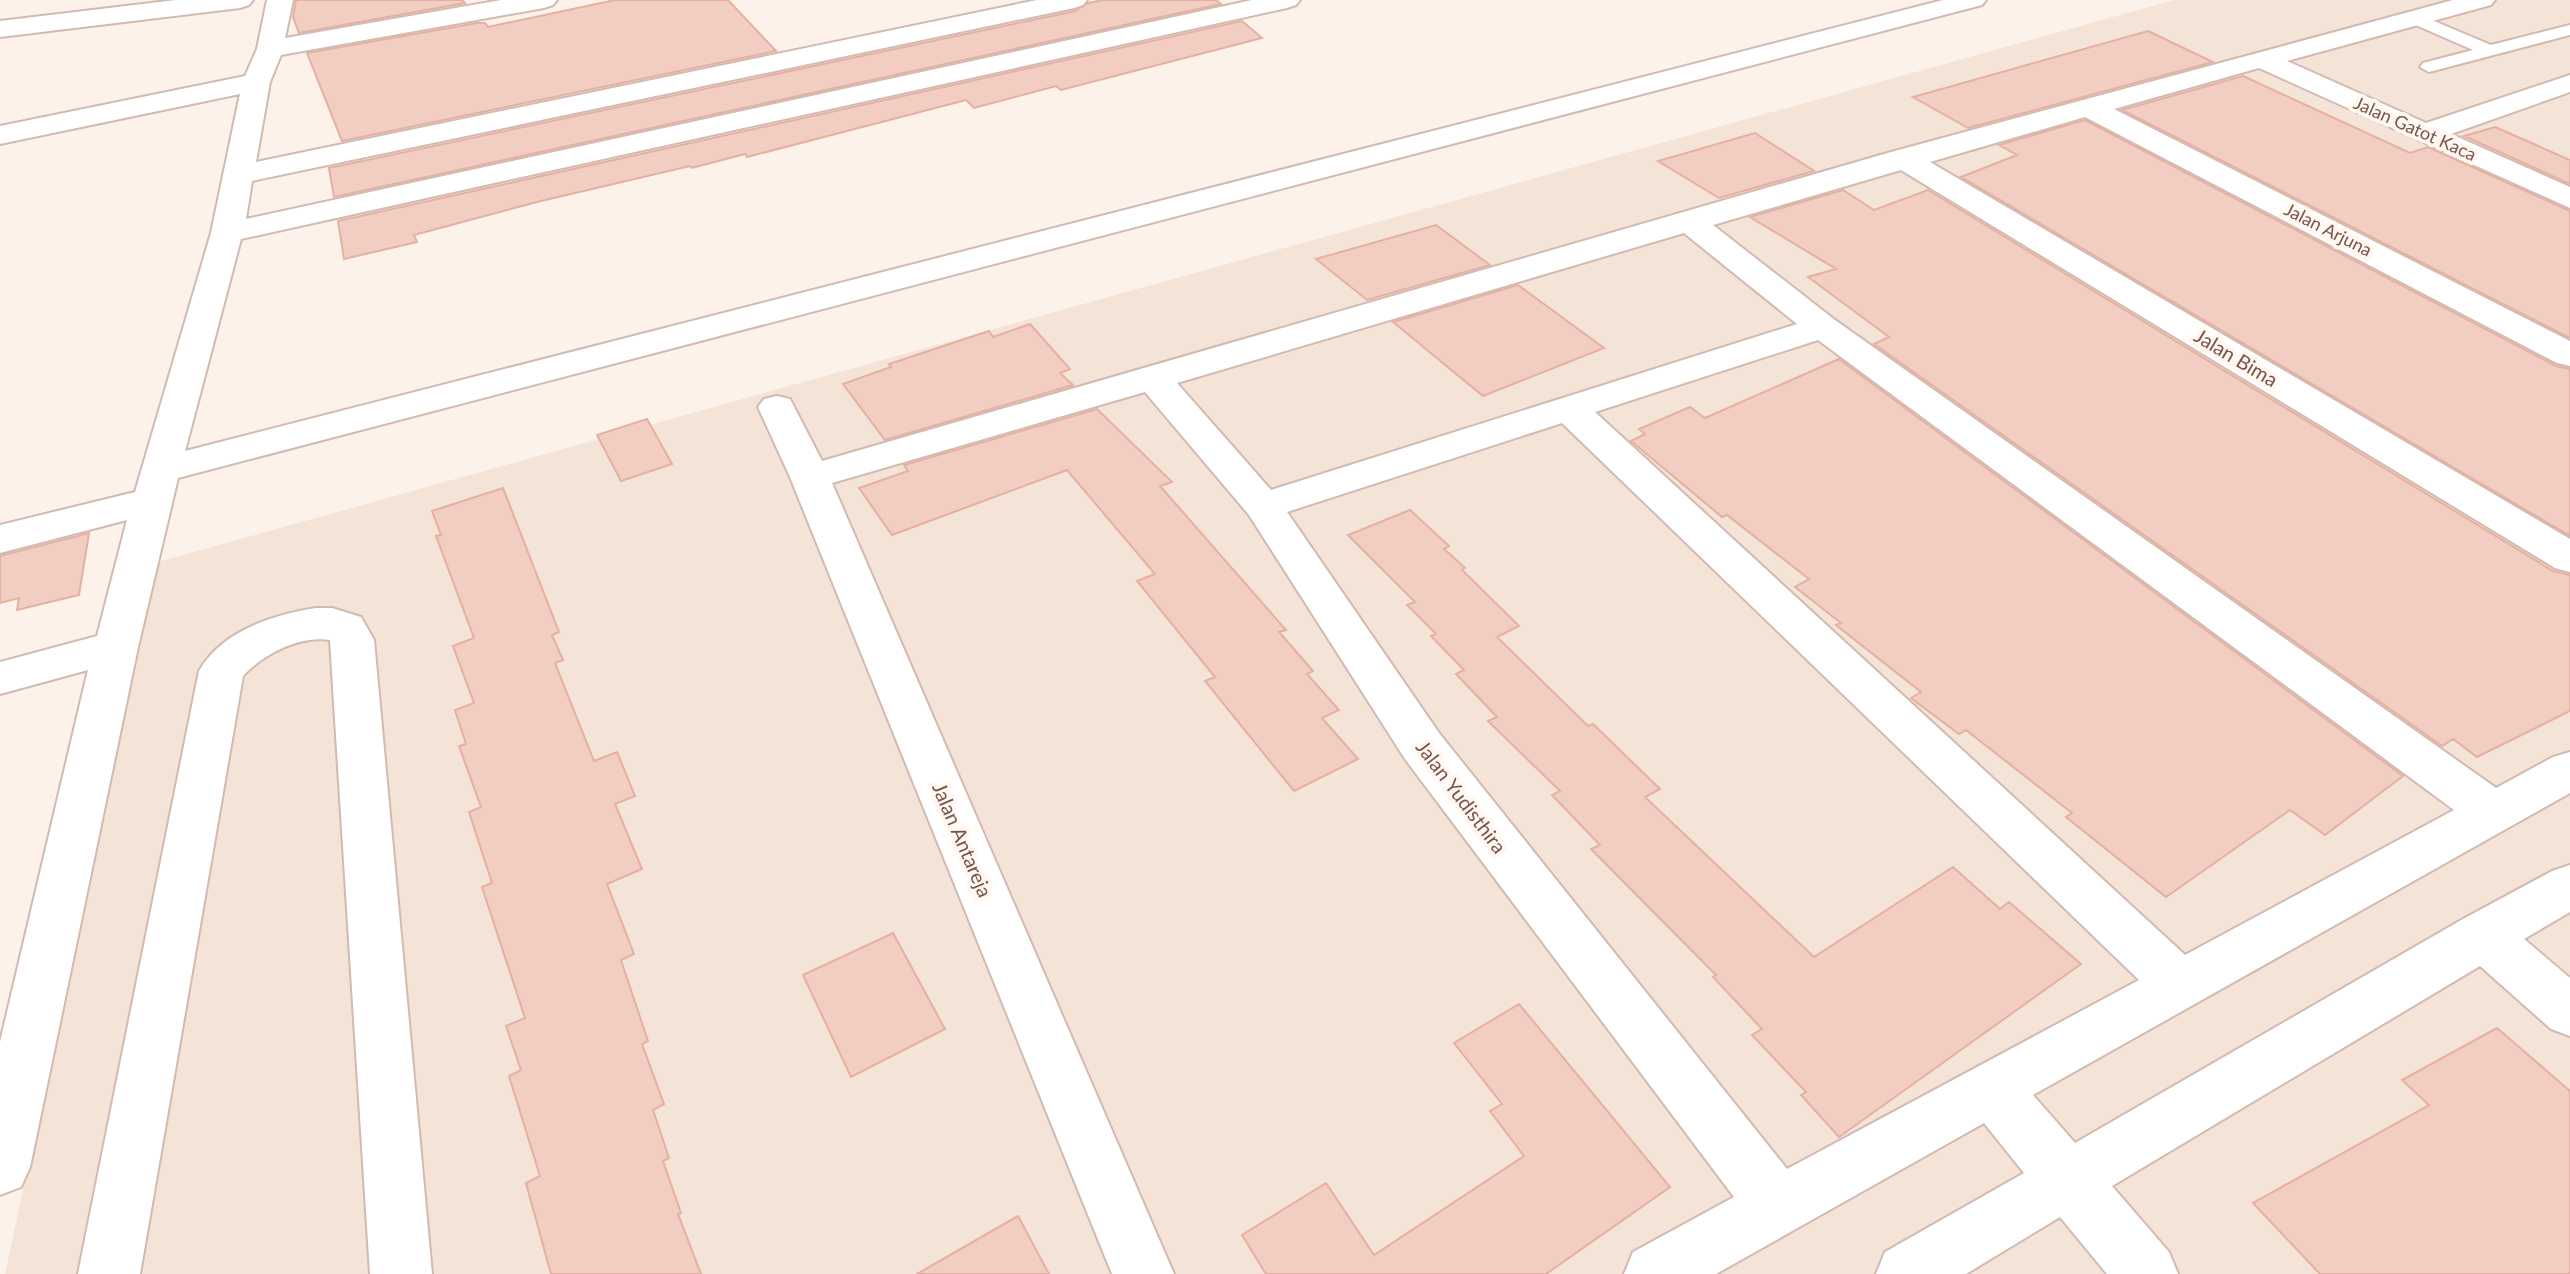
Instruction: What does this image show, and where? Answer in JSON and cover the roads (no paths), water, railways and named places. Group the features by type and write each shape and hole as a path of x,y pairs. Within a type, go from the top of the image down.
{"street":[{"path":"0,29 240,0"},
{"path":"0,1167 116,647 156,485 227,233 280,0"},
{"path":"0,135 263,66 544,0"},
{"path":"238,175 1074,0"},
{"path":"227,233 1287,0"},
{"path":"0,539 156,485 1973,0"},
{"path":"810,477 1154,380 1902,158 2482,0"},
{"name":"Jalan Gatot Kaca","path":"2261,59 2570,199"},
{"path":"2425,133 2570,83"},
{"name":"Jalan Arjuna","path":"2086,106 2570,355"},
{"name":"Jalan Bima","path":"1902,158 2570,558"},
{"path":"1691,223 1823,327 2493,812"},
{"path":"1263,506 1823,327"},
{"name":"Jalan Yudisthira","path":"1154,380 1263,506 1422,746 1778,1206"},
{"name":"Jalan Antareja","path":"777,407 810,477 1143,1274"},
{"path":"1567,407 2180,984"},
{"path":"109,1274 221,671 240,651 256,643 293,629 329,622 346,628 352,640 401,1274"},
{"path":"0,678 116,647"},
{"path":"1655,1274 2570,770"},
{"path":"1907,1274 2069,1182 2482,935 2570,886"},
{"path":"2482,935 2570,1012"},
{"path":"1991,1089 2147,1274"}],"lane":[{"path":"2415,18 2489,51"},
{"path":"2429,67 2570,30"}]}
